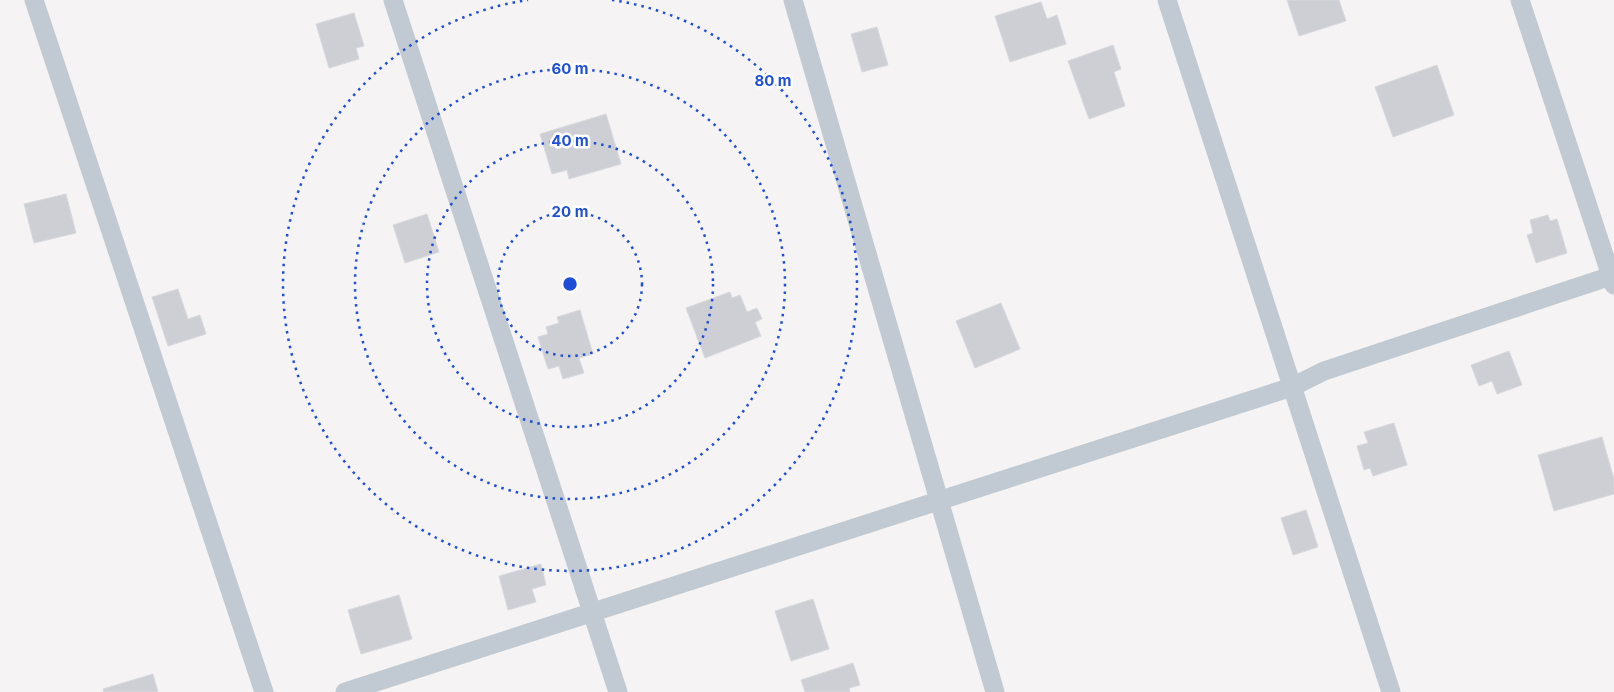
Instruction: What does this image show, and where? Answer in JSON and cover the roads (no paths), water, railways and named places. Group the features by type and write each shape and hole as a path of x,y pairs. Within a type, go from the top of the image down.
{"street":[{"path":"34,0 264,692"},
{"path":"393,0 618,692"},
{"path":"793,0 995,692"},
{"path":"1167,0 1390,692"},
{"path":"345,692 1292,387 1324,371 1613,278 1520,0"}]}
